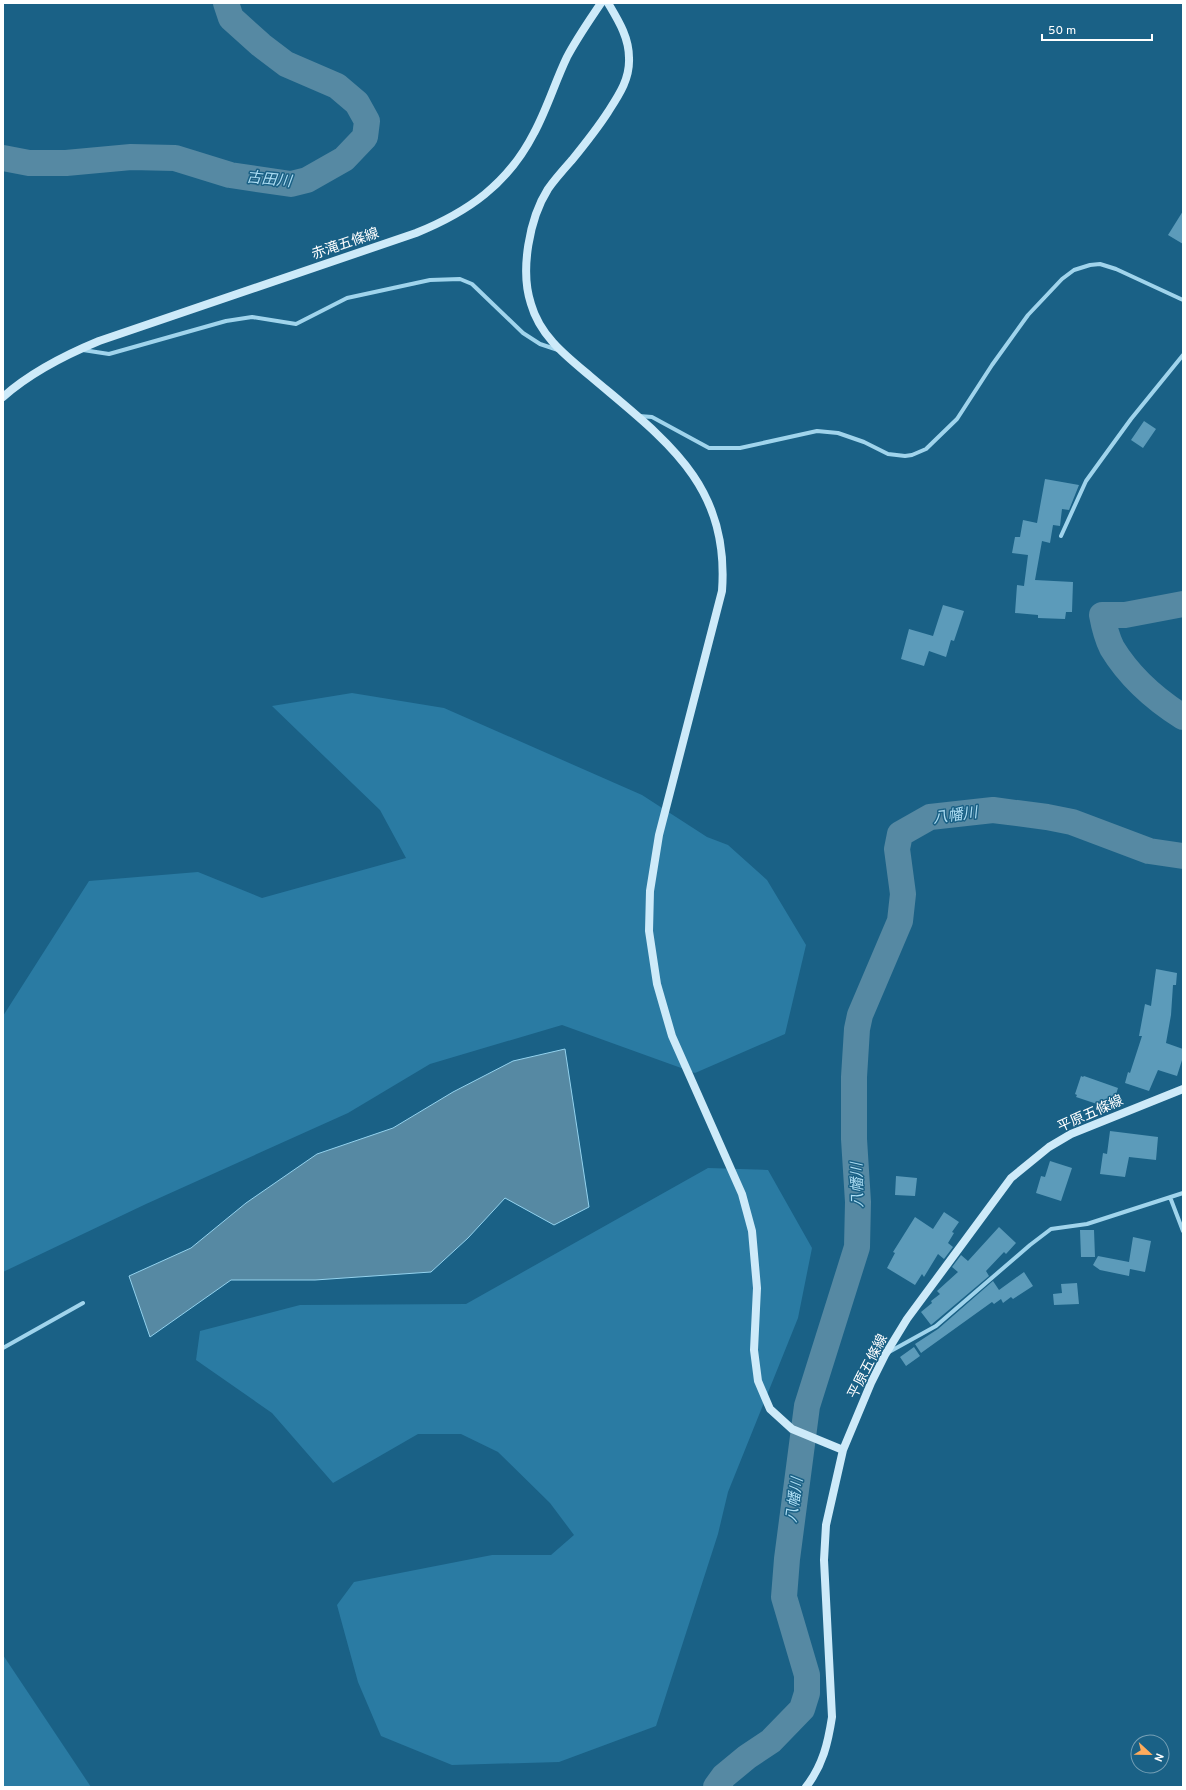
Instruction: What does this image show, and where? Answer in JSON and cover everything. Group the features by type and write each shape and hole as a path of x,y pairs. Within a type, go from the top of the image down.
{"street":[{"name":"赤滝五條線","path":"3,397 13,387 36,372 79,349 416,233 437,225 471,206 500,181 525,150 535,132 568,57 601,3"},
{"path":"608,3 621,27 628,47 628,70 625,82 620,93 590,138 548,189 536,215 528,244 527,280 531,304 542,328 560,351 637,416 682,460 701,486 714,515 719,534 723,572 722,591 659,834 650,891 650,931 657,984 672,1036 742,1194 752,1231 756,1260 757,1288 754,1350 758,1381 770,1409 792,1429 843,1450"},
{"path":"637,416 652,417 709,448 740,448 817,431 838,433 864,442 888,454 905,456 912,455 926,449 957,419 992,365 1028,315 1062,279 1074,270 1090,265 1100,264 1116,269 1183,300"},
{"path":"79,349 110,354 226,321 252,317 296,324 347,298 430,280 460,279 472,284 523,333 540,344 560,351"},
{"path":"1061,536 1086,481 1131,419 1183,355"},
{"name":"平原五條線","path":"806,1787 824,1758 832,1717 824,1560 826,1525 843,1450 870,1383 885,1355 907,1319 1010,1178 1049,1146 1071,1134 1183,1089"},
{"path":"885,1355 936,1326 1051,1229 1087,1224 1183,1193"},
{"path":"1170,1197 1183,1231"},
{"path":"3,1348 83,1303"}],"shaded area":[{"path":"352,693 444,708 642,795 707,837 728,845 767,880 806,945 785,1034 695,1073 562,1025 430,1064 348,1113 146,1204 3,1272 3,1016 89,881 198,872 262,898 406,858 380,810 272,706"},
{"path":"565,1049 589,1207 554,1225 505,1198 468,1238 431,1272 315,1280 231,1280 150,1337 129,1276 191,1248 246,1203 317,1154 393,1128 453,1092 513,1061"},
{"path":"708,1168 768,1170 812,1248 798,1318 728,1492 718,1534 656,1726 559,1762 452,1765 381,1736 358,1682 337,1605 354,1582 492,1555 551,1555 574,1535 550,1503 498,1452 461,1434 418,1434 333,1483 272,1413 196,1360 200,1331 300,1305 466,1304"},
{"path":"3,1655 91,1787 3,1787"}],"building":[{"path":"1183,211 1183,244 1168,235"},
{"path":"1144,421 1156,429 1143,448 1131,440"},
{"path":"1045,479 1079,485 1069,510 1062,509 1060,526 1053,525 1050,543 1042,541 1035,580 1073,582 1072,612 1066,612 1065,619 1038,618 1038,615 1015,613 1017,585 1024,586 1028,555 1012,553 1015,537 1020,537 1023,520 1037,523"},
{"path":"943,605 964,611 954,641 951,640 946,657 929,651 924,666 901,659 909,629 933,636"},
{"path":"1156,969 1177,973 1176,985 1173,985 1171,1015 1166,1043 1183,1049 1183,1057 1177,1076 1158,1070 1149,1091 1125,1083 1128,1072 1130,1073 1142,1036 1139,1036 1145,1004 1151,1006"},
{"path":"1081,1076 1118,1088 1113,1104 1107,1104 1106,1107 1076,1097 1077,1095 1075,1094"},
{"path":"1110,1131 1158,1137 1156,1160 1129,1157 1125,1177 1100,1174 1103,1153 1107,1154"},
{"path":"1050,1161 1072,1168 1061,1201 1036,1193 1041,1176 1045,1177"},
{"path":"896,1176 917,1178 915,1196 895,1195"},
{"path":"944,1212 959,1222 952,1232 954,1233 948,1243 953,1247 944,1259 938,1254 924,1277 922,1274 915,1285 887,1268 895,1253 893,1252 915,1217 933,1229"},
{"path":"999,1227 1016,1243 1006,1254 1004,1252 986,1271 989,1276 931,1325 921,1312 940,1294 937,1291 958,1272 952,1267 961,1255 968,1261"},
{"path":"1080,1230 1094,1230 1095,1257 1081,1257"},
{"path":"1133,1237 1151,1241 1145,1272 1130,1269 1129,1276 1100,1270 1093,1265 1098,1256 1129,1262"},
{"path":"1024,1272 1033,1286 1013,1299 1011,1297 1003,1303 1001,1299 994,1304 992,1302 921,1353 915,1344 938,1329 993,1281 999,1290"},
{"path":"1077,1283 1079,1304 1054,1305 1053,1294 1062,1293 1061,1284"},
{"path":"914,1347 920,1356 906,1366 900,1357"}],"waterway":[{"name":"古田川","path":"3,158 29,163 66,163 131,157 175,158 230,175 291,184 307,180 344,159 365,137 367,121 357,103 337,86 286,64 261,45 231,18 226,3"},
{"name":"八幡川","path":"1183,604 1125,615 1102,615 1110,644 1126,668 1153,695 1183,717"},
{"name":"八幡川","path":"716,1787 724,1776 747,1757 771,1741 802,1709 807,1693 807,1675 784,1597 787,1559 807,1406 857,1247 858,1202 854,1139 854,1077 857,1029 860,1015 900,921 903,894 897,849 900,834 930,817 993,810 1072,822 1149,851 1183,856"}]}
